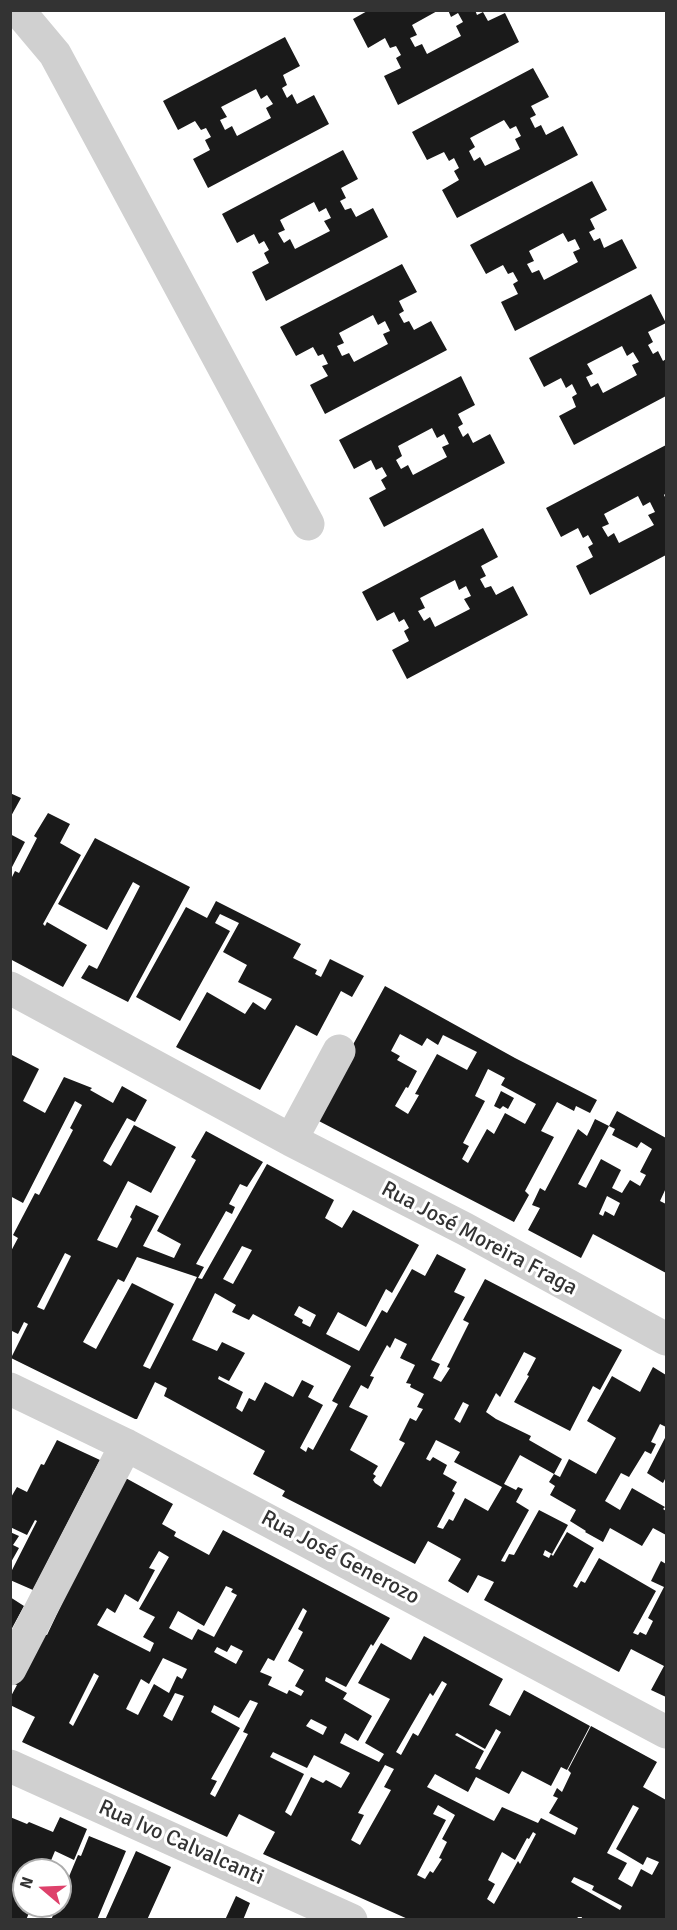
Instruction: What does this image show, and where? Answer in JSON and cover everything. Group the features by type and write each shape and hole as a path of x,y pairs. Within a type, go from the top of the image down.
{"street":[{"path":"18,10 56,54 308,524"},
{"name":"Rua José Moreira Fraga","path":"10,988 666,1339"},
{"path":"291,1140 339,1052"},
{"name":"Rua José Generozo","path":"10,1389 126,1445 666,1732"},
{"path":"10,1669 126,1445"},
{"name":"Rua Ivo Calvalcanti","path":"10,1766 351,1920"}],"building":[{"path":"369,10 439,10 412,25 417,35 410,38 415,47 422,44 427,54 461,36 456,26 463,22 458,13 451,17 448,10 475,10 477,15 483,12 488,21 505,13 519,42 398,105 384,76 401,68 396,58 401,55 396,46 390,48 385,38 368,48 353,19"},
{"path":"285,37 300,66 283,75 287,85 282,88 287,98 292,94 297,104 314,95 329,124 208,188 193,159 210,150 205,140 211,137 206,128 201,130 195,121 178,130 163,101","holes":["256,89 261,99 267,95 273,104 266,108 271,118 237,136 232,126 225,130 220,120 227,117 221,107"]},
{"path":"533,68 549,97 531,106 536,115 530,118 535,128 541,125 546,135 563,126 578,155 457,218 442,190 459,180 454,171 459,168 454,158 449,161 444,152 427,160 412,132","holes":["504,120 510,129 516,126 521,136 515,139 520,149 485,166 480,157 474,161 469,151 475,147 470,138"]},
{"path":"343,150 358,179 341,188 346,198 340,201 345,210 351,208 356,217 373,208 388,237 266,301 252,272 269,263 264,253 269,250 264,241 259,244 254,234 237,243 222,214","holes":["314,202 319,212 326,208 331,218 324,221 330,231 295,249 290,239 284,243 278,233 285,230 280,220"]},
{"path":"592,181 607,210 590,219 595,229 589,232 594,241 600,238 604,248 622,239 637,268 515,331 501,302 518,294 513,284 518,281 513,272 508,274 503,265 486,274 470,245","holes":["563,233 568,242 575,239 580,249 573,252 578,262 544,280 539,270 532,273 527,264 534,261 529,251"]},
{"path":"402,264 417,292 399,301 404,311 399,314 404,323 409,321 414,330 431,321 447,350 325,414 310,385 328,376 322,366 328,364 323,354 318,356 313,347 296,356 280,327","holes":["373,315 378,325 385,321 390,331 383,334 388,344 354,362 349,353 342,356 337,346 344,343 339,333"]},
{"path":"651,294 666,323 648,332 653,342 648,345 653,354 658,351 663,361 666,359 666,396 574,445 559,416 576,407 572,397 577,394 572,384 566,388 561,378 544,387 529,358","holes":["622,346 627,356 633,352 639,362 632,365 637,375 603,393 598,383 591,387 586,377 593,374 587,364"]},
{"path":"461,376 475,405 458,414 463,424 458,427 463,437 468,433 473,443 490,434 505,463 384,527 369,498 386,489 381,480 387,476 382,467 376,470 371,460 354,469 339,440","holes":["432,428 437,438 444,434 449,444 442,447 447,457 413,475 408,465 401,469 396,460 402,456 398,446"]},
{"path":"666,445 666,493 664,495 666,499 666,555 590,595 576,566 593,557 588,547 593,544 588,535 583,538 578,528 561,537 546,508","holes":["638,496 643,506 650,502 655,512 648,515 654,525 619,543 614,533 608,537 602,527 609,524 604,514"]},
{"path":"483,528 498,557 481,566 486,576 480,579 485,588 491,586 496,595 513,586 528,615 407,679 392,650 409,641 404,631 409,628 404,619 399,622 394,612 377,621 362,592","holes":["455,580 459,590 466,586 471,596 464,599 470,609 435,627 430,617 424,621 418,611 425,608 420,598"]},
{"path":"10,793 21,798 10,818"},
{"path":"48,813 70,824 60,843 81,855 43,924 45,926 47,922 87,945 63,987 10,959 10,881 15,871 19,873 37,838 34,836"},
{"path":"10,834 25,842 10,871"},
{"path":"95,838 190,887 128,1002 81,978 89,965 97,969 140,886 133,882 107,930 58,904"},
{"path":"216,901 301,944 293,958 317,970 315,974 321,977 330,959 364,976 352,997 341,991 317,1036 296,1025 260,1090 176,1047 207,992 245,1014 253,1002 265,1010 272,999 238,982 247,965 223,952 239,923 220,914 215,923 230,931 180,1021 136,997 186,907 207,918"},
{"path":"385,986 515,1058 597,1100 590,1113 576,1106 574,1111 557,1102 541,1131 554,1137 525,1191 529,1195 514,1222 313,1118","holes":["400,1034 422,1046 427,1038 438,1045 443,1035 477,1052 467,1070 437,1054 415,1094 419,1095 408,1114 395,1106 417,1071 397,1060 400,1056 391,1051","488,1069 505,1078 501,1085 536,1104 525,1124 505,1113 494,1134 487,1129 468,1163 462,1159 469,1146 463,1143 485,1101 475,1096"]},
{"path":"10,1054 39,1069 23,1101 45,1113 64,1077 92,1088 90,1090 113,1103 122,1086 147,1100 135,1122 127,1118 110,1148 103,1161 111,1166 134,1125 176,1147 151,1193 128,1181 97,1240 117,1248 132,1219 130,1217 136,1205 159,1216 143,1246 174,1258 181,1244 157,1231 196,1160 191,1157 206,1131 263,1162 247,1187 240,1184 229,1204 235,1207 232,1214 226,1211 196,1264 204,1267 198,1278 202,1279 267,1164 334,1200 325,1218 342,1228 353,1210 419,1245 392,1293 386,1289 366,1327 338,1312 326,1334 359,1351 382,1310 387,1313 412,1269 425,1276 437,1254 466,1269 454,1292 465,1297 431,1360 440,1364 433,1378 441,1382 450,1368 447,1367 469,1323 463,1320 485,1279 622,1350 600,1390 593,1386 570,1431 514,1402 536,1358 524,1352 500,1397 496,1393 486,1412 531,1436 529,1440 562,1459 554,1474 520,1455 504,1484 516,1490 518,1487 523,1489 516,1502 529,1510 501,1561 505,1562 509,1554 514,1555 539,1510 568,1525 552,1554 545,1550 543,1555 549,1558 551,1554 553,1556 567,1532 594,1548 573,1586 577,1588 581,1581 585,1583 599,1558 656,1591 633,1633 638,1635 640,1632 646,1635 653,1621 648,1618 664,1587 651,1581 661,1561 666,1564 666,1697 651,1690 664,1666 631,1649 619,1672 484,1600 494,1582 478,1575 468,1593 448,1581 461,1559 428,1541 415,1564 282,1496 285,1491 253,1474 265,1451 164,1396 167,1388 155,1382 135,1419 11,1358 28,1324 24,1322 18,1334 10,1330 10,1253 18,1238 13,1235 35,1193 39,1195 73,1130 70,1128 82,1105 75,1101 23,1203 10,1196","holes":["242,1246 252,1250 233,1284 223,1279","65,1253 71,1256 44,1310 37,1307","137,1257 197,1277 150,1369 143,1366 174,1304 132,1283 96,1349 83,1342 118,1279 124,1282","215,1293 236,1305 232,1312 249,1320 253,1314 351,1366 332,1401 338,1404 313,1450 308,1447 306,1452 300,1448 323,1405 308,1397 314,1386 302,1380 293,1397 265,1382 255,1401 249,1398 242,1412 236,1408 243,1392 218,1379 219,1376 229,1381 245,1353 222,1342 217,1351 192,1340","299,1306 316,1315 310,1327 302,1323 303,1320 294,1315","395,1338 407,1344 400,1358 415,1365 406,1383 424,1394 417,1407 423,1409 416,1421 410,1418 399,1440 405,1443 381,1487 373,1480 376,1476 373,1474 378,1466 350,1450 368,1416 349,1407 361,1385 368,1389 374,1377 370,1376 387,1345 390,1348","463,1402 469,1405 460,1423 454,1419","436,1440 460,1452 454,1462 502,1487 488,1511 465,1498 453,1521 449,1519 443,1529 437,1527 455,1493 452,1491 457,1482 443,1474 447,1465 433,1457 430,1461 426,1459"]},
{"path":"501,1091 514,1098 508,1109 503,1106 500,1109 494,1106"},
{"path":"617,1111 666,1138 666,1188 660,1201 666,1204 666,1273 593,1234 581,1258 528,1230 540,1208 532,1205 540,1188 545,1191 578,1129 587,1136 595,1119 609,1126","holes":["609,1126 615,1129 612,1135 637,1148 641,1142 652,1149 640,1172 646,1175 640,1186 630,1180 622,1193 612,1188 621,1170 601,1159 586,1188 578,1184","607,1196 620,1203 614,1216 605,1211 603,1216 599,1214"]},
{"path":"653,1367 666,1375 666,1427 660,1424 651,1442 656,1444 651,1454 645,1451 629,1477 621,1473 605,1501 620,1510 632,1488 665,1507 663,1509 666,1511 666,1535 653,1528 642,1546 610,1528 603,1542 570,1521 576,1510 550,1495 555,1486 549,1482 554,1474 560,1477 569,1459 596,1474 616,1438 587,1421 612,1376 640,1392"},
{"path":"666,1436 666,1477 663,1483 647,1473"},
{"path":"57,1440 100,1460 33,1590 10,1580 10,1574 37,1521 35,1520 27,1535 10,1527 10,1499 17,1487 27,1492 41,1464 44,1465"},
{"path":"122,1476 173,1504 162,1524 176,1532 174,1536 209,1555 223,1530 390,1618 373,1646 371,1644 346,1687 326,1677 325,1681 347,1693 343,1699 372,1716 358,1741 345,1733 340,1743 379,1762 384,1754 365,1743 390,1699 358,1683 381,1643 411,1660 424,1636 503,1679 489,1705 510,1716 524,1690 590,1726 567,1770 561,1767 551,1786 522,1771 509,1794 476,1777 468,1792 435,1774 427,1787 494,1821 502,1807 538,1823 541,1818 575,1835 578,1828 549,1813 558,1798 553,1796 557,1788 562,1792 571,1773 568,1770 591,1726 657,1762 643,1787 666,1800 666,1920 581,1920 582,1917 578,1917 576,1920 410,1920 263,1854 275,1832 239,1814 227,1837 22,1742 35,1717 10,1705 10,1698 17,1685 14,1684 41,1633 47,1635","holes":["159,1551 169,1557 139,1609 155,1617 143,1637 154,1643 150,1652 97,1625 107,1608 115,1613 125,1594 138,1602 155,1570 149,1568","226,1586 233,1589 231,1592 237,1595 214,1637 198,1629 192,1640 169,1628 178,1611 204,1626","303,1608 307,1611 298,1629 303,1632 288,1661 304,1670 295,1686 304,1691 301,1696 289,1690 287,1694 268,1685 272,1677 260,1672 268,1658 274,1661","231,1645 243,1651 236,1664 214,1652 217,1647 227,1652","163,1658 187,1669 182,1679 177,1676 169,1693 154,1684 138,1715 126,1709 141,1679 149,1684","94,1673 99,1676 73,1726 69,1723","442,1681 447,1684 418,1736 413,1733 401,1755 396,1752 430,1693 433,1696","175,1693 184,1696 172,1721 163,1716","250,1700 258,1703 243,1732 248,1734 215,1797 210,1794 217,1781 211,1779 240,1728 211,1712 214,1705 239,1718","311,1719 327,1727 323,1735 306,1726","496,1729 501,1732 480,1770 475,1768 484,1751 455,1735 457,1733 485,1749","273,1752 307,1768 314,1755 350,1773 341,1788 326,1780 323,1783 311,1777 291,1816 285,1812 304,1774 270,1757","385,1765 394,1769 384,1787 391,1790 360,1845 351,1840 364,1815 358,1813","438,1805 455,1815 442,1839 447,1842 439,1858 442,1859 433,1873 430,1871 425,1879 417,1875 446,1820 433,1814","633,1805 639,1808 616,1849 643,1865 647,1857 659,1862 652,1875 641,1869 632,1887 618,1879 627,1863 607,1853","533,1832 536,1834 494,1904 487,1899 495,1884 488,1880 502,1852 515,1860 527,1838 529,1839","574,1877 594,1886 592,1890 622,1906 620,1910 571,1882"]},
{"path":"10,1532 19,1536 13,1545 19,1548 10,1564"},
{"path":"10,1597 24,1606 10,1632"},
{"path":"10,1817 53,1832 60,1817 87,1829 74,1860 55,1851 52,1858 12,1858 12,1918 27,1918 26,1920 10,1920"},
{"path":"89,1836 126,1851 97,1920 51,1920 52,1918 72,1918 72,1869 78,1855 81,1856"},
{"path":"136,1851 171,1867 147,1920 105,1920"},
{"path":"236,1896 250,1903 243,1920 225,1920"}]}
